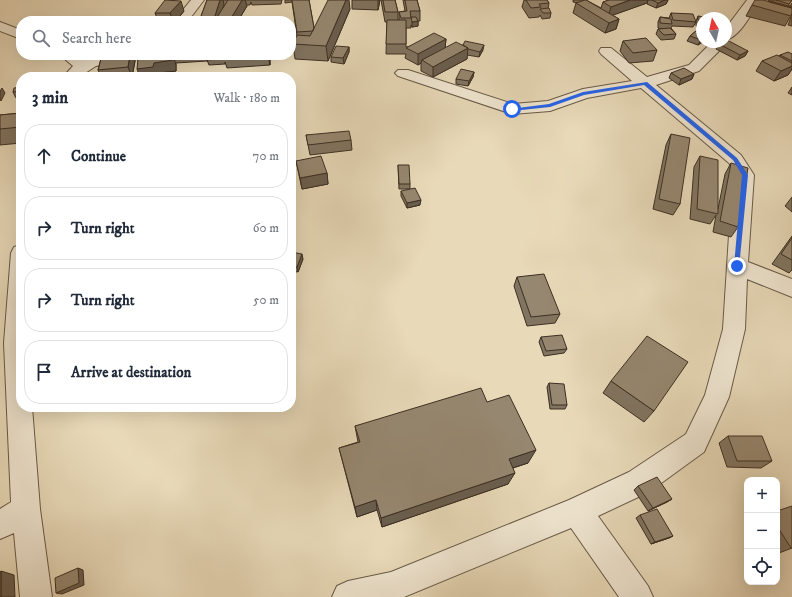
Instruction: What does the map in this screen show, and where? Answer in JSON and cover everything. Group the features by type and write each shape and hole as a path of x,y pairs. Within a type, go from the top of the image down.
{"street":[{"path":"185,16 198,0"},
{"path":"732,30 754,0"},
{"path":"0,26 16,33"},
{"path":"404,72 512,109 550,106 583,94 645,83 694,68 714,48"},
{"path":"348,597 391,587 577,511 639,482 695,444 717,397 734,329 737,266 745,175 741,166 735,159 606,51"},
{"path":"75,60 82,64 76,72"},
{"path":"77,72 89,64 108,60"},
{"path":"737,266 792,288"},
{"path":"20,412 26,509 36,597"},
{"path":"0,525 26,509"},
{"path":"577,511 636,597"}],"building":[{"path":"165,0 181,1 170,13 155,13"},
{"path":"207,0 220,0 215,16 201,16"},
{"path":"228,0 242,0 232,16 218,16"},
{"path":"292,0 309,0 314,28 313,31 297,32 296,16 294,16"},
{"path":"328,0 346,0 326,46 296,44 297,35 310,36"},
{"path":"383,0 395,0 398,12 385,12"},
{"path":"405,0 417,0 420,11 410,11 411,18 401,18 399,12 407,11"},
{"path":"526,0 547,0 549,3 539,4 541,7 531,8"},
{"path":"586,0 619,19 609,23 576,3"},
{"path":"609,0 630,0 611,7 603,2"},
{"path":"652,0 665,0 658,3"},
{"path":"755,0 763,0 792,8 791,16 752,5"},
{"path":"776,0 792,0 789,4"},
{"path":"769,2 792,7 792,8"},
{"path":"549,8 551,13 543,13 540,9"},
{"path":"671,13 693,14 696,22 673,20"},
{"path":"411,17 416,17 418,21 412,22"},
{"path":"660,17 671,19 672,24 660,23"},
{"path":"387,20 406,20 406,44 386,44"},
{"path":"670,28 676,34 664,35 658,29"},
{"path":"696,31 696,38 690,36"},
{"path":"434,33 446,39 418,54 406,48"},
{"path":"646,38 657,50 633,53 623,41"},
{"path":"465,41 484,45 480,52 468,49 463,45"},
{"path":"456,42 468,48 433,67 422,60"},
{"path":"732,43 748,51 740,55 727,48 732,48"},
{"path":"336,46 349,47 343,58 331,57"},
{"path":"788,52 792,54 792,61 780,55"},
{"path":"777,55 792,63 792,66 781,71 762,61"},
{"path":"101,60 129,60 128,67 98,70"},
{"path":"138,60 173,60 154,63 153,67 137,69"},
{"path":"684,68 694,74 681,79 671,73"},
{"path":"461,69 474,72 469,81 456,79"},
{"path":"16,113 16,127 0,129 0,115"},
{"path":"349,131 351,140 308,145 306,135"},
{"path":"671,134 690,138 680,204 659,199"},
{"path":"321,156 327,173 300,178 296,161"},
{"path":"700,156 718,160 718,214 697,209"},
{"path":"731,163 748,168 738,227 720,221"},
{"path":"398,165 409,165 410,184 399,184"},
{"path":"415,188 421,200 407,203 401,191"},
{"path":"792,238 792,260 781,254"},
{"path":"296,253 302,254 296,267"},
{"path":"544,274 560,314 531,317 517,277"},
{"path":"562,335 567,349 546,351 541,337"},
{"path":"647,336 688,362 654,411 611,381"},
{"path":"549,383 564,384 567,405 552,405"},
{"path":"481,388 487,402 509,395 536,450 509,459 515,473 381,518 376,500 355,507 339,448 360,442 355,426"},
{"path":"728,436 762,436 772,461 737,461"},
{"path":"657,477 672,499 653,508 638,486"},
{"path":"792,506 792,548 780,531 780,510"},
{"path":"657,509 673,536 655,542 640,515"},
{"path":"78,568 79,583 56,593 55,578"},
{"path":"1,571 1,597 0,597 0,572"}],"route":[{"path":"512,109 550,106 583,94 645,83 698,130 735,159 741,166 745,175 737,266"}]}
